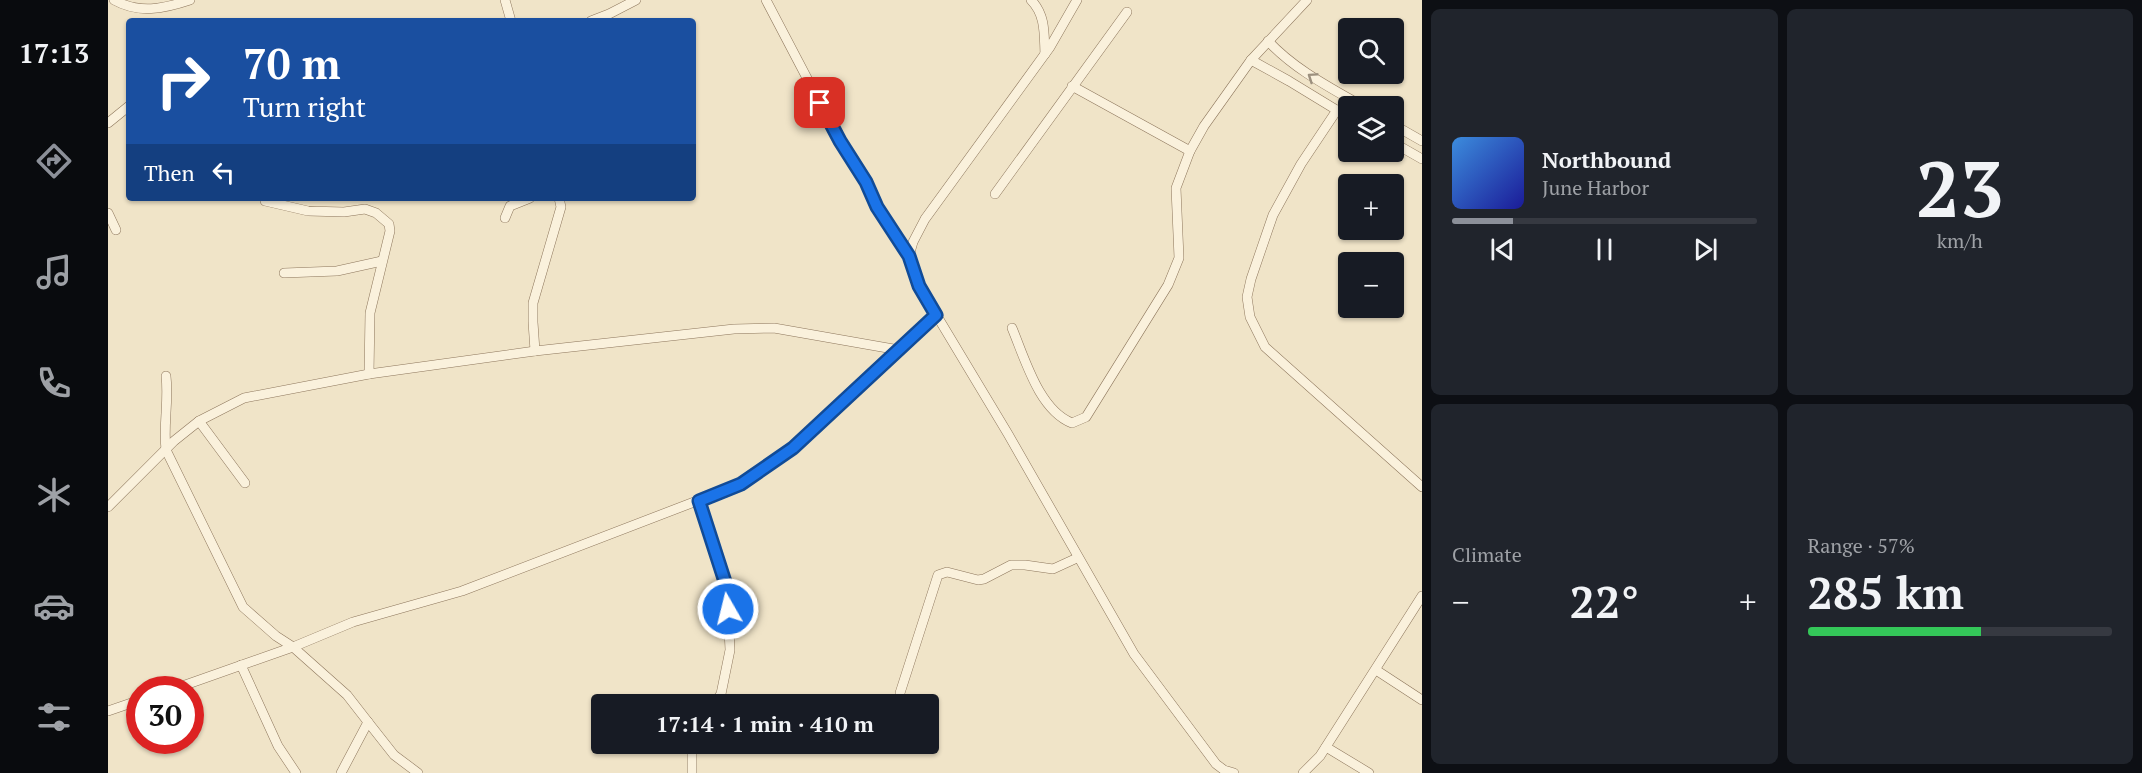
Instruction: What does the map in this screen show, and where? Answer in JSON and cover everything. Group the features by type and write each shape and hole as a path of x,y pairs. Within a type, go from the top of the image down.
{"street":[{"path":"114,0 129,8 150,9 190,0"},
{"path":"505,0 510,18"},
{"path":"599,18 636,0"},
{"path":"766,0 840,141 866,182 885,221 909,256 919,286 1134,654 1216,764 1234,773"},
{"path":"1031,0 1044,22 1045,54"},
{"path":"909,256 913,242 925,219 1045,54 1077,0"},
{"path":"1012,328 1037,389 1060,418 1072,423 1086,417 1168,285 1179,258 1176,188 1190,151 1204,126 1251,60 1307,0"},
{"path":"995,194 1128,12"},
{"path":"1268,41 1276,50 1316,80 1344,96"},
{"path":"1251,60 1337,110 1301,164 1273,215 1251,279 1247,297 1250,317 1265,347 1422,487"},
{"path":"1072,86 1190,151"},
{"path":"108,123 126,108"},
{"path":"1404,131 1422,141"},
{"path":"1404,149 1422,159"},
{"path":"265,201 308,211 344,212 365,209 376,213 389,224 390,231 370,313 369,374"},
{"path":"505,218 510,206 522,201"},
{"path":"535,351 534,303 561,201"},
{"path":"108,213 116,230"},
{"path":"284,273 337,271 382,261"},
{"path":"204,678 293,647 353,622 462,591 741,484 793,448 936,315"},
{"path":"108,507 174,441 199,421 244,398 369,374 535,351 734,329 774,328 899,350"},
{"path":"166,376 168,393 164,429 166,450 243,607 347,695 394,755 418,773"},
{"path":"199,421 244,483"},
{"path":"699,501 727,588 730,650 721,694"},
{"path":"900,693 939,575 947,572 978,580 1011,566 1025,565 1053,569 1077,558"},
{"path":"1303,773 1320,756 1422,596"},
{"path":"241,665 278,746 296,773"},
{"path":"1376,670 1422,699"},
{"path":"108,711 126,705"},
{"path":"341,773 368,722"},
{"path":"1326,747 1369,773"},
{"path":"692,754 692,773"}],"route":[{"path":"728,609 727,588 699,501 741,484 793,448 936,315 919,286 909,256 877,207 866,182 840,141 820,103"}]}
